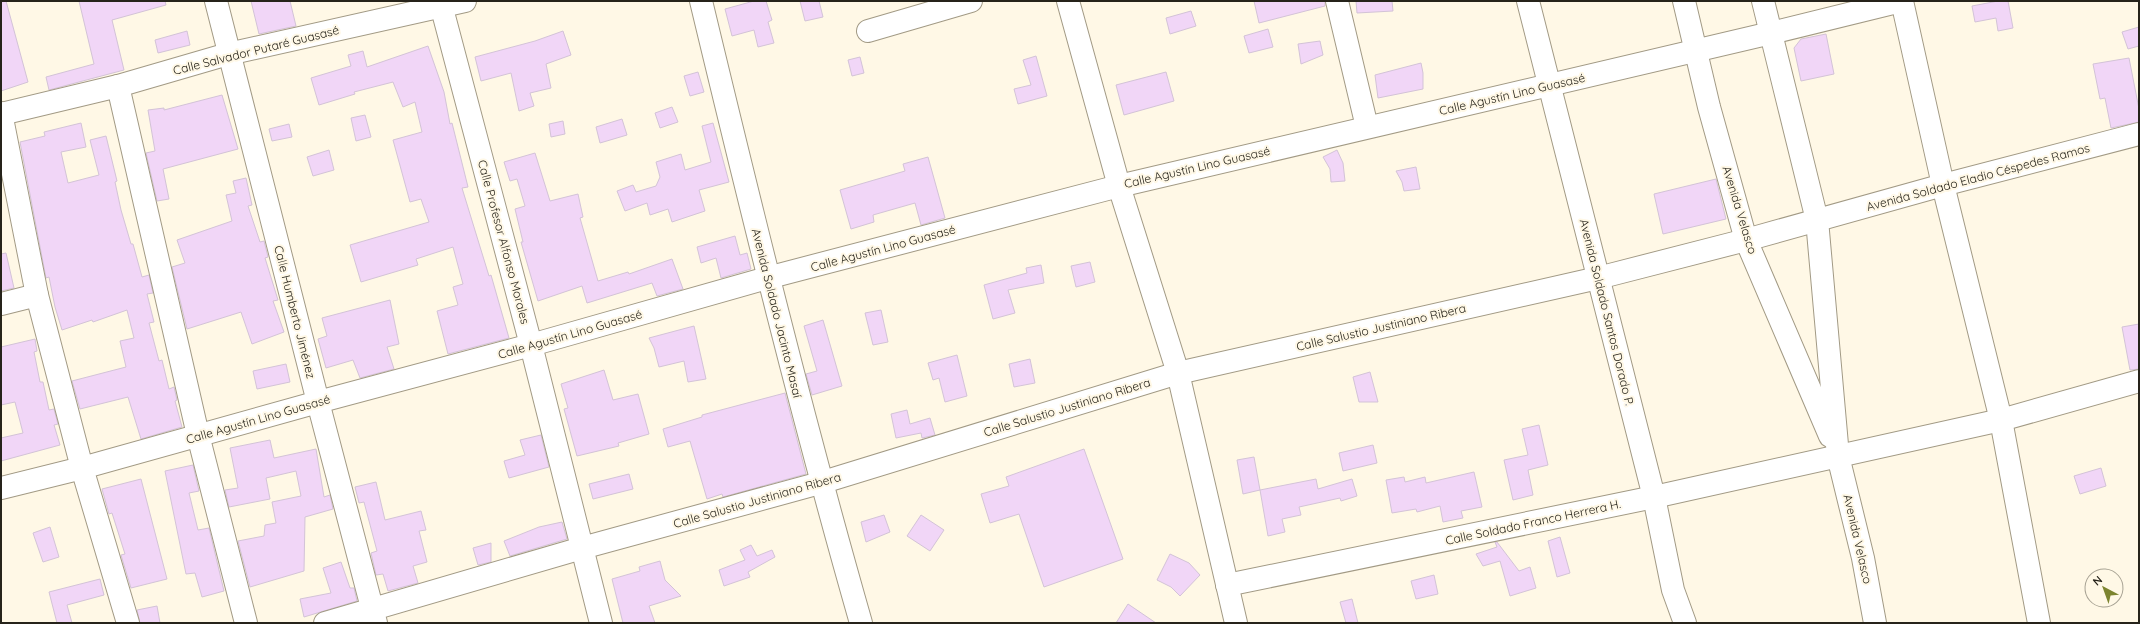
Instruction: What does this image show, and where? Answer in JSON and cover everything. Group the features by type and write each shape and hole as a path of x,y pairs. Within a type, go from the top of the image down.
{"street":[{"name":"Calle Humberto Jiménez","path":"216,1 228,54 375,616"},
{"name":"Calle Salvador Putaré Guasasé","path":"1,114 118,86 228,54 441,4 465,1"},
{"name":"Avenida Soldado Jacinto Masaí","path":"701,1 767,278 820,483 860,623"},
{"path":"868,31 971,1"},
{"path":"1068,1 1119,186 1178,373 1236,623"},
{"path":"1337,1 1368,127"},
{"name":"Avenida Soldado Santos Dorado P.","path":"1528,1 1548,85 1654,497 1673,590 1685,623"},
{"name":"Avenida Velasco","path":"1684,1 1698,51 1709,107 1746,240 1838,456"},
{"name":"Avenida Velasco","path":"1763,1 1816,220 1838,456 1863,558 1875,623"},
{"name":"Calle Agustín Lino Guasasé","path":"1,488 82,468 318,402 531,345 767,278 1119,186 1698,51 1902,1"},
{"path":"1902,1 1943,185 2001,420 2038,623"},
{"name":"Calle Profesor Alfonso Morales","path":"441,4 531,345 601,623"},
{"path":"118,86 198,435 246,623"},
{"path":"1,114 37,295 82,468 128,623"},
{"name":"Avenida Soldado Eladio Céspedes Ramos","path":"1816,220 2139,134"},
{"name":"Calle Salustio Justiniano Ribera","path":"325,623 375,616 582,548 820,483 1178,373 1598,278 1746,240 1816,220"},
{"path":"1,304 37,295"},
{"name":"Calle Soldado Franco Herrera H.","path":"1227,585 1654,497 2001,420 2139,381"}],"building":[{"path":"1,1 6,1 28,82 1,91"},
{"path":"79,1 165,1 166,5 112,20 124,70 49,90 46,77 94,64"},
{"path":"251,1 290,1 296,26 259,34"},
{"path":"754,1 766,1 772,20 768,22 774,43 758,47 754,30 732,36 725,9"},
{"path":"800,1 819,1 823,17 805,21"},
{"path":"1254,1 1325,1 1325,6 1259,23"},
{"path":"1356,1 1392,1 1393,11 1357,13"},
{"path":"1998,1 2008,1 2013,28 1998,31 1996,18 1975,22 1972,6"},
{"path":"1191,11 1196,26 1170,34 1166,18"},
{"path":"2139,27 2139,46 2128,49 2122,32"},
{"path":"1268,29 1273,47 1249,53 1244,36"},
{"path":"187,31 190,45 158,53 155,40"},
{"path":"563,31 571,55 546,64 551,88 530,93 534,106 519,111 511,73 481,81 475,57 535,41"},
{"path":"1826,34 1834,74 1801,81 1794,48 1801,39"},
{"path":"1320,41 1323,55 1301,64 1298,44"},
{"path":"428,46 444,92 450,124 452,123 468,187 462,188 489,276 491,275 509,338 448,354 437,311 458,305 453,287 463,284 453,247 416,259 418,265 361,282 350,245 429,222 421,199 410,202 393,140 422,132 415,102 403,107 393,82 354,92 355,94 319,105 311,78 351,66 348,55 363,51 367,67"},
{"path":"1036,56 1047,96 1018,104 1014,89 1031,85 1023,60"},
{"path":"860,57 864,73 852,76 848,60"},
{"path":"2129,58 2139,109 2139,122 2111,128 2105,98 2100,99 2093,64"},
{"path":"1421,63 1423,73 1423,89 1378,98 1375,75"},
{"path":"698,72 704,92 690,96 684,76"},
{"path":"1166,72 1174,101 1124,115 1116,85"},
{"path":"222,95 238,149 163,169 169,199 157,201 146,153 155,151 148,110 164,108 164,110"},
{"path":"672,107 678,122 660,128 655,113"},
{"path":"365,115 371,137 356,141 351,118"},
{"path":"622,119 627,135 600,143 596,127"},
{"path":"563,121 565,134 551,137 549,124"},
{"path":"81,123 86,147 61,152 68,183 99,175 90,140 106,136 117,181 115,182 121,210 131,244 133,244 142,277 149,275 153,293 147,294 154,322 149,323 159,361 162,360 169,389 174,387 177,400 175,401 182,427 141,439 128,397 80,409 72,381 126,367 120,341 134,338 127,310 93,322 92,320 62,330 55,307 49,277 46,278 20,142 45,136 44,132"},
{"path":"713,123 729,182 699,190 705,211 672,222 668,209 650,215 647,203 625,211 617,191 633,185 636,192 656,186 660,177 656,162 681,154 685,170 711,162 702,126"},
{"path":"289,124 292,137 272,141 269,129"},
{"path":"329,150 334,170 313,176 307,157"},
{"path":"1337,150 1343,163 1345,181 1331,182 1330,169 1323,157"},
{"path":"535,153 550,201 578,194 583,217 580,218 598,281 628,272 629,274 672,259 683,289 657,296 652,283 587,303 582,286 538,301 521,242 523,242 515,209 525,206 517,179 510,181 504,162"},
{"path":"928,157 945,218 921,225 915,203 873,215 874,222 851,229 840,190 905,171 903,164"},
{"path":"1416,167 1420,189 1404,191 1402,182 1396,171"},
{"path":"246,178 252,205 248,206 260,242 264,241 268,257 265,258 278,300 273,301 284,332 252,344 241,312 187,329 172,267 185,263 177,240 232,221 226,195 236,193 233,181"},
{"path":"1716,179 1726,219 1663,234 1654,194"},
{"path":"735,236 740,255 747,253 751,269 721,278 716,258 701,263 697,247"},
{"path":"6,253 14,288 1,291 1,254"},
{"path":"1090,262 1095,282 1076,287 1071,266"},
{"path":"1041,265 1044,283 1008,290 1015,313 993,319 984,285 1027,273 1026,268"},
{"path":"390,300 399,344 387,347 394,369 360,378 353,360 326,368 318,339 327,336 322,318"},
{"path":"881,310 888,342 873,345 865,313"},
{"path":"823,320 842,386 812,395 806,374 817,371 804,326"},
{"path":"2139,324 2139,369 2130,370 2122,327"},
{"path":"694,326 706,379 688,382 684,361 659,367 654,348 649,338"},
{"path":"35,339 37,351 34,352 40,382 43,382 49,410 54,409 58,424 54,425 60,445 1,461 1,438 23,433 15,402 1,405 1,347"},
{"path":"957,355 967,396 945,402 939,378 933,380 928,363"},
{"path":"1030,359 1035,383 1014,387 1009,364"},
{"path":"286,364 290,382 257,389 253,371"},
{"path":"604,370 613,400 638,394 649,434 618,443 619,446 577,456 564,409 568,408 561,384"},
{"path":"1370,372 1378,402 1359,402 1353,377"},
{"path":"785,393 806,474 723,497 722,494 707,499 690,441 668,447 663,429 702,417 702,415"},
{"path":"907,410 910,424 930,418 935,435 922,438 921,433 896,438 891,414"},
{"path":"1539,425 1548,465 1528,470 1533,495 1513,500 1504,460 1528,455 1522,429"},
{"path":"541,435 549,467 509,478 504,461 525,455 520,440"},
{"path":"270,440 274,458 316,449 324,497 330,495 333,509 305,517 304,571 250,587 238,541 264,536 265,525 276,523 272,502 301,496 296,471 266,478 270,499 229,507 225,490 238,488 230,448"},
{"path":"1373,445 1377,463 1343,471 1339,453"},
{"path":"1084,449 1123,559 1044,587 1019,514 990,523 981,494 1009,486 1006,477"},
{"path":"1254,457 1260,490 1243,494 1237,460"},
{"path":"193,465 199,491 189,493 198,530 209,528 224,591 202,597 195,573 186,574 165,471"},
{"path":"2101,468 2106,486 2080,494 2074,476"},
{"path":"1474,472 1482,507 1461,511 1463,518 1443,522 1440,506 1417,512 1416,509 1392,513 1386,480 1404,477 1405,482 1425,477 1426,483"},
{"path":"629,474 633,489 593,499 589,484"},
{"path":"141,479 167,579 131,588 121,555 125,554 112,513 109,514 102,489"},
{"path":"1316,479 1318,489 1352,479 1357,496 1341,501 1340,498 1299,507 1301,515 1282,519 1285,532 1268,536 1260,490"},
{"path":"376,482 385,520 421,511 426,530 419,531 427,562 413,566 418,583 388,591 383,574 376,575 371,553 377,551 364,502 359,503 355,487"},
{"path":"884,515 890,532 866,542 861,522"},
{"path":"921,515 944,530 930,551 907,536"},
{"path":"562,522 567,539 510,556 504,541 539,527"},
{"path":"50,527 59,557 43,562 33,533"},
{"path":"1560,537 1570,573 1557,577 1548,541"},
{"path":"1495,542 1497,542 1519,571 1530,567 1536,588 1510,596 1500,561 1483,566 1476,554 1497,547"},
{"path":"491,543 491,562 478,565 473,548"},
{"path":"751,545 757,556 772,550 775,557 748,572 750,577 724,586 719,570 745,560 740,550"},
{"path":"1170,554 1189,563 1200,575 1180,596 1171,587 1157,580"},
{"path":"660,561 665,580 681,596 649,606 655,623 623,623 612,579 640,571 639,567"},
{"path":"341,562 350,588 354,588 357,601 304,617 300,599 331,593 323,568"},
{"path":"1434,575 1438,594 1416,599 1411,581"},
{"path":"100,579 104,595 67,605 72,623 57,623 49,592"},
{"path":"1352,599 1358,623 1346,623 1340,602"},
{"path":"1128,604 1156,623 1116,623"},
{"path":"157,606 160,623 140,623 137,610"}]}
